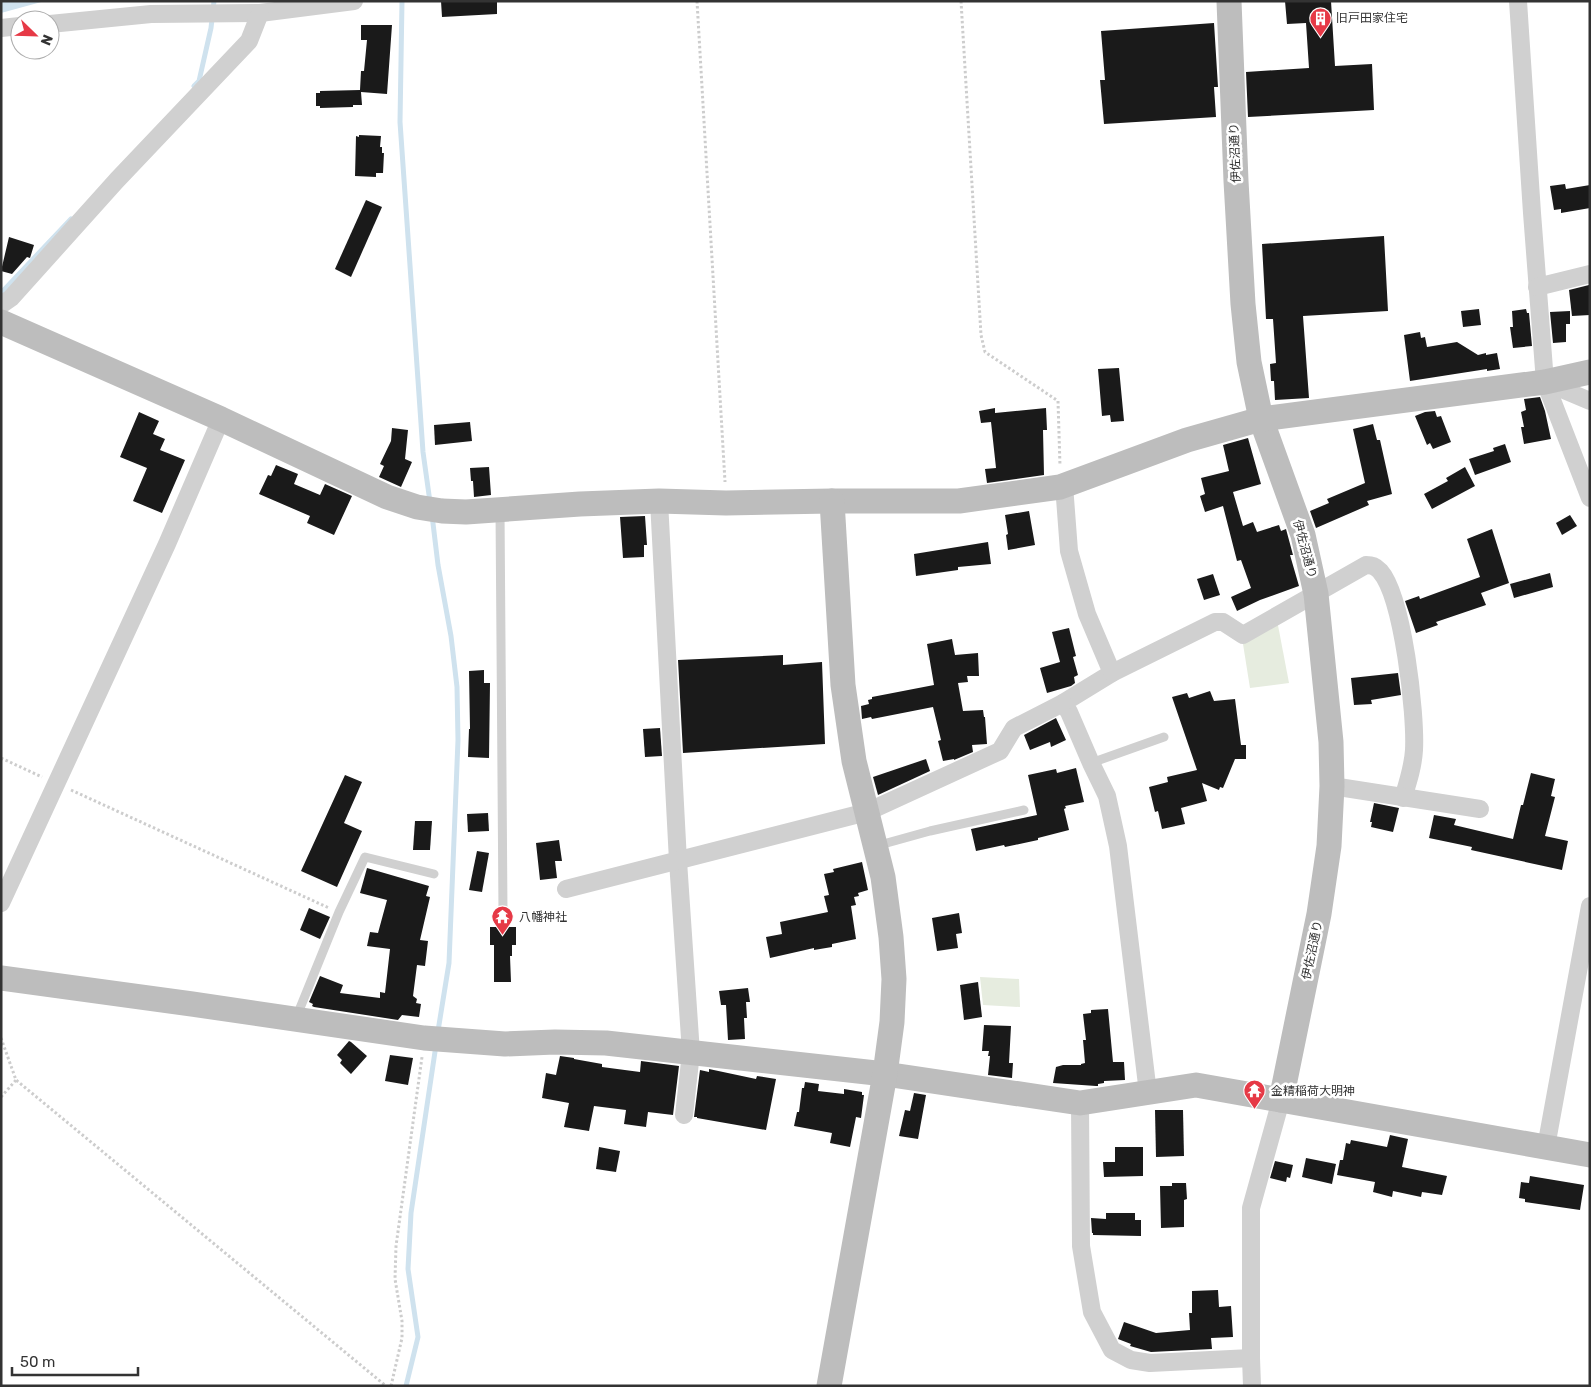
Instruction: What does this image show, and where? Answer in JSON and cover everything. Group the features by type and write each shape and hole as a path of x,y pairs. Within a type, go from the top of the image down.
{"street":[{"path":"60,23 150,14 260,12 354,1"},
{"name":"伊佐沼通り","path":"1229,1 1242,304 1248,362 1261,419 1303,535 1316,594 1331,742 1332,786 1329,846 1319,914 1281,1100"},
{"path":"1518,1 1545,382 1590,498"},
{"path":"1,304 11,298 117,180 249,41 260,12"},
{"path":"1537,287 1590,274"},
{"path":"1,322 221,420 387,497 417,508 442,511 500,510 659,501 726,503 959,501 1062,486 1187,440 1261,419 1545,382 1590,372"},
{"path":"1545,382 1590,400"},
{"path":"1,903 167,544 221,420"},
{"path":"1062,486 1069,551 1087,614 1112,673"},
{"path":"659,501 678,861 691,1052 684,1115"},
{"path":"829,1386 885,1074 892,1022 894,980 892,937 883,877 854,761 843,685 832,501"},
{"path":"566,889 867,812 1000,751 1014,728 1063,703 1112,673 1215,622 1223,622 1243,635 1366,565 1373,566 1380,571 1386,581 1401,623 1415,731 1412,768 1402,798"},
{"path":"1063,703 1069,712 1107,796 1118,846 1148,1093"},
{"path":"1332,786 1480,809"},
{"path":"1546,1147 1590,906"},
{"path":"1,978 424,1038 504,1044 606,1043 885,1074 1080,1103 1196,1085 1590,1155"},
{"path":"1252,1386 1250,1358 1251,1208 1281,1100"},
{"path":"1080,1103 1080,1246 1092,1312 1112,1350 1131,1360 1150,1363 1250,1358"}],"lane":[{"path":"500,510 503,912"},
{"path":"1091,763 1164,737"},
{"path":"876,846 930,831 1024,810"},
{"path":"296,1019 339,912 365,857 434,874"}],"path":[{"path":"697,1 726,503"},
{"path":"961,1 981,335 985,352 1058,402 1062,486"},
{"path":"1,758 339,912"},
{"path":"1,1038 16,1080 386,1386"},
{"path":"391,1386 402,1338 402,1321 395,1279 396,1246 424,1038"},
{"path":"1,1097 16,1080"}],"shaded area":[{"path":"1277,620 1289,683 1250,688 1243,644 1245,639"},
{"path":"980,977 1019,979 1020,1007 983,1005"}],"water":[{"path":"1,1 45,1 10,10 1,13"}],"building":[{"path":"441,1 497,1 497,14 442,17"},
{"path":"1285,1 1331,1 1335,66 1372,64 1374,110 1248,117 1246,72 1309,68 1306,23 1287,24"},
{"path":"1214,23 1218,87 1214,87 1216,117 1104,124 1100,80 1105,80 1101,31"},
{"path":"361,25 392,25 387,94 361,92 362,105 353,105 353,107 320,108 320,106 316,106 316,93 320,93 320,91 360,90 361,71 364,71 367,40 361,40"},
{"path":"359,135 381,136 380,147 382,147 382,153 384,153 383,173 376,173 376,177 355,176 356,136 359,137"},
{"path":"1565,184 1566,189 1590,185 1590,208 1561,213 1561,209 1554,210 1550,186"},
{"path":"366,200 382,207 351,277 335,269"},
{"path":"1384,236 1388,311 1303,316 1309,398 1275,400 1274,381 1271,381 1270,364 1276,363 1273,319 1266,319 1262,244"},
{"path":"9,237 34,245 30,258 27,257 12,274 1,271"},
{"path":"1589,285 1590,315 1572,316 1569,290"},
{"path":"1479,309 1481,325 1463,327 1461,311"},
{"path":"1526,309 1527,313 1529,313 1532,346 1513,348 1510,327 1513,327 1512,311"},
{"path":"1570,311 1570,324 1566,324 1566,342 1553,343 1550,312"},
{"path":"1420,332 1421,338 1425,337 1427,347 1457,342 1478,355 1497,353 1500,369 1487,371 1487,369 1410,381 1404,335"},
{"path":"1119,368 1124,421 1111,422 1110,415 1102,416 1098,369"},
{"path":"1540,397 1551,439 1524,444 1521,427 1524,427 1521,412 1526,410 1524,399"},
{"path":"995,408 995,413 1046,408 1047,430 1043,430 1044,475 987,483 985,469 996,468 991,422 981,423 979,411"},
{"path":"1435,411 1437,417 1441,416 1451,442 1433,449 1430,443 1427,445 1415,416"},
{"path":"139,412 159,421 153,434 165,439 160,450 185,460 162,513 133,501 147,468 120,457"},
{"path":"470,422 472,441 435,445 434,425"},
{"path":"1373,424 1377,440 1380,440 1392,494 1367,501 1369,505 1316,528 1310,511 1329,503 1327,499 1365,483 1353,429"},
{"path":"392,428 408,430 405,459 412,462 401,487 379,477 384,466 380,464 391,441"},
{"path":"1248,438 1261,484 1233,492 1243,526 1253,522 1257,532 1279,525 1281,531 1286,529 1293,555 1290,555 1299,586 1260,600 1237,611 1231,597 1251,588 1241,560 1237,561 1223,506 1205,512 1200,496 1205,494 1201,478 1229,471 1223,445"},
{"path":"1505,444 1511,462 1475,475 1469,459 1494,451 1493,448"},
{"path":"276,465 298,474 294,484 320,495 325,484 352,496 334,535 307,523 310,516 259,494 268,475 271,476"},
{"path":"489,467 491,495 474,497 470,468"},
{"path":"1465,467 1475,486 1432,509 1424,494 1448,481 1446,478"},
{"path":"1029,511 1035,545 1008,550 1005,515"},
{"path":"1570,515 1577,526 1562,535 1556,523"},
{"path":"645,516 647,545 644,545 644,557 623,558 620,517"},
{"path":"1492,529 1509,583 1481,593 1486,605 1436,622 1438,625 1416,633 1405,601 1419,596 1420,599 1480,577 1467,539"},
{"path":"988,542 991,564 958,567 958,570 916,576 914,554"},
{"path":"1550,573 1553,587 1514,598 1510,584"},
{"path":"1213,574 1220,595 1204,600 1197,579"},
{"path":"1069,628 1076,656 1073,657 1078,675 1074,677 1075,683 1071,686 1047,693 1040,668 1060,662 1052,632"},
{"path":"952,639 955,655 978,653 979,676 967,676 968,682 958,683 963,711 983,710 987,744 972,745 973,752 954,760 943,761 938,741 941,740 933,707 872,719 871,717 862,719 861,706 869,704 868,700 872,699 872,697 934,685 927,644"},
{"path":"783,655 783,665 822,662 825,744 683,753 678,660"},
{"path":"484,670 484,683 490,683 489,758 468,757 470,729 469,671"},
{"path":"1398,673 1401,695 1371,700 1372,704 1354,705 1351,678"},
{"path":"1210,691 1214,701 1235,699 1241,745 1246,745 1246,759 1235,759 1223,788 1220,787 1219,790 1202,783 1207,801 1181,808 1185,824 1162,829 1158,811 1155,812 1149,787 1168,782 1167,777 1197,770 1172,697 1187,693 1189,698"},
{"path":"1056,718 1066,740 1051,747 1050,742 1030,750 1024,735"},
{"path":"660,728 662,756 645,757 643,729"},
{"path":"926,759 930,771 878,795 873,777"},
{"path":"1076,768 1084,802 1065,806 1069,830 1038,838 1038,840 976,851 971,829 1037,815 1028,775 1056,769 1057,773"},
{"path":"1531,773 1555,779 1551,796 1555,797 1545,836 1568,841 1562,870 1471,850 1472,847 1429,838 1434,815 1456,819 1454,825 1513,839"},
{"path":"345,775 362,782 344,823 362,831 337,887 301,871"},
{"path":"1374,803 1399,808 1393,832 1371,827 1372,822 1370,822"},
{"path":"488,813 489,831 468,832 467,814"},
{"path":"415,821 432,821 430,850 413,850"},
{"path":"559,840 562,861 555,861 557,878 540,880 536,843"},
{"path":"477,851 489,853 482,892 469,890"},
{"path":"862,862 868,890 858,893 859,896 854,897 856,905 851,906 856,939 832,944 832,947 814,950 814,948 770,958 766,937 782,934 780,922 828,912 824,896 829,895 824,874 834,872 833,869"},
{"path":"367,868 429,886 426,896 430,897 420,940 428,941 425,966 417,965 413,996 417,999 416,1003 421,1004 419,1017 402,1015 398,1020 314,1007 309,1002 320,976 343,985 340,993 380,998 380,992 385,993 390,949 367,946 370,932 378,933 387,900 360,893"},
{"path":"309,908 330,917 320,939 300,930"},
{"path":"959,913 962,933 956,934 958,948 937,951 932,918"},
{"name":"八幡神社","path":"490,927 516,927 516,945 512,945 512,956 510,956 511,982 494,982 494,945 490,945"},
{"path":"978,982 982,1017 964,1020 960,985"},
{"path":"748,988 750,1002 746,1002 747,1018 744,1018 745,1039 728,1040 726,1005 721,1005 719,991"},
{"path":"1108,1009 1113,1062 1124,1062 1125,1080 1104,1081 1104,1083 1098,1084 1098,1086 1053,1083 1056,1067 1085,1063 1083,1040 1086,1040 1083,1014 1091,1013 1091,1010"},
{"path":"984,1025 1011,1026 1009,1063 1013,1063 1012,1078 988,1075 989,1051 982,1051"},
{"path":"349,1041 367,1056 351,1074 340,1063 342,1060 337,1055"},
{"path":"390,1055 413,1058 408,1085 385,1081"},
{"path":"560,1056 602,1064 602,1067 640,1072 641,1061 679,1066 673,1115 648,1112 646,1127 624,1124 626,1110 594,1106 589,1131 564,1127 569,1103 542,1098 546,1073 556,1075"},
{"path":"709,1069 756,1079 757,1076 776,1079 766,1130 694,1117 700,1070 709,1072"},
{"path":"805,1082 819,1084 818,1091 844,1094 844,1089 862,1092 862,1095 864,1095 861,1118 856,1117 850,1147 830,1143 832,1133 794,1126"},
{"path":"914,1093 926,1095 918,1139 899,1136 905,1110 910,1111"},
{"path":"1155,1110 1183,1110 1184,1156 1156,1157"},
{"path":"1390,1135 1408,1139 1402,1167 1447,1176 1442,1195 1422,1192 1421,1197 1393,1191 1392,1197 1373,1192 1375,1182 1337,1175 1340,1160 1343,1160 1346,1143 1350,1144 1351,1140 1387,1147"},
{"path":"599,1147 620,1151 616,1172 596,1169"},
{"path":"1115,1147 1143,1147 1143,1176 1104,1177 1103,1162 1115,1162"},
{"path":"1306,1158 1336,1164 1332,1184 1302,1177"},
{"path":"1275,1161 1293,1165 1290,1178 1287,1177 1286,1182 1270,1178"},
{"path":"1530,1176 1584,1185 1580,1210 1525,1202 1525,1199 1519,1198 1521,1182 1529,1183"},
{"path":"1172,1183 1186,1183 1187,1199 1184,1200 1184,1227 1161,1228 1160,1186 1172,1186"},
{"path":"1106,1213 1135,1213 1135,1220 1141,1220 1141,1236 1093,1235 1091,1218 1106,1219"},
{"path":"1218,1290 1219,1307 1231,1306 1233,1337 1211,1338 1212,1349 1151,1352 1130,1346 1131,1344 1118,1339 1124,1322 1156,1333 1190,1330 1189,1313 1192,1313 1192,1291"}],"waterway":[{"path":"194,86 199,81 211,28 214,1"},
{"path":"402,1 400,122 423,452 430,502"},
{"path":"1,293 71,219"},
{"path":"432,515 457,687 458,740 449,963 438,1031"},
{"path":"406,1386 418,1337 408,1269 411,1213 436,1045"}],"place":[{"name":"旧戸田家住宅","path":"1320,37"},
{"name":"八幡神社","path":"503,936"},
{"name":"金精稲荷大明神","path":"1255,1110"}]}
